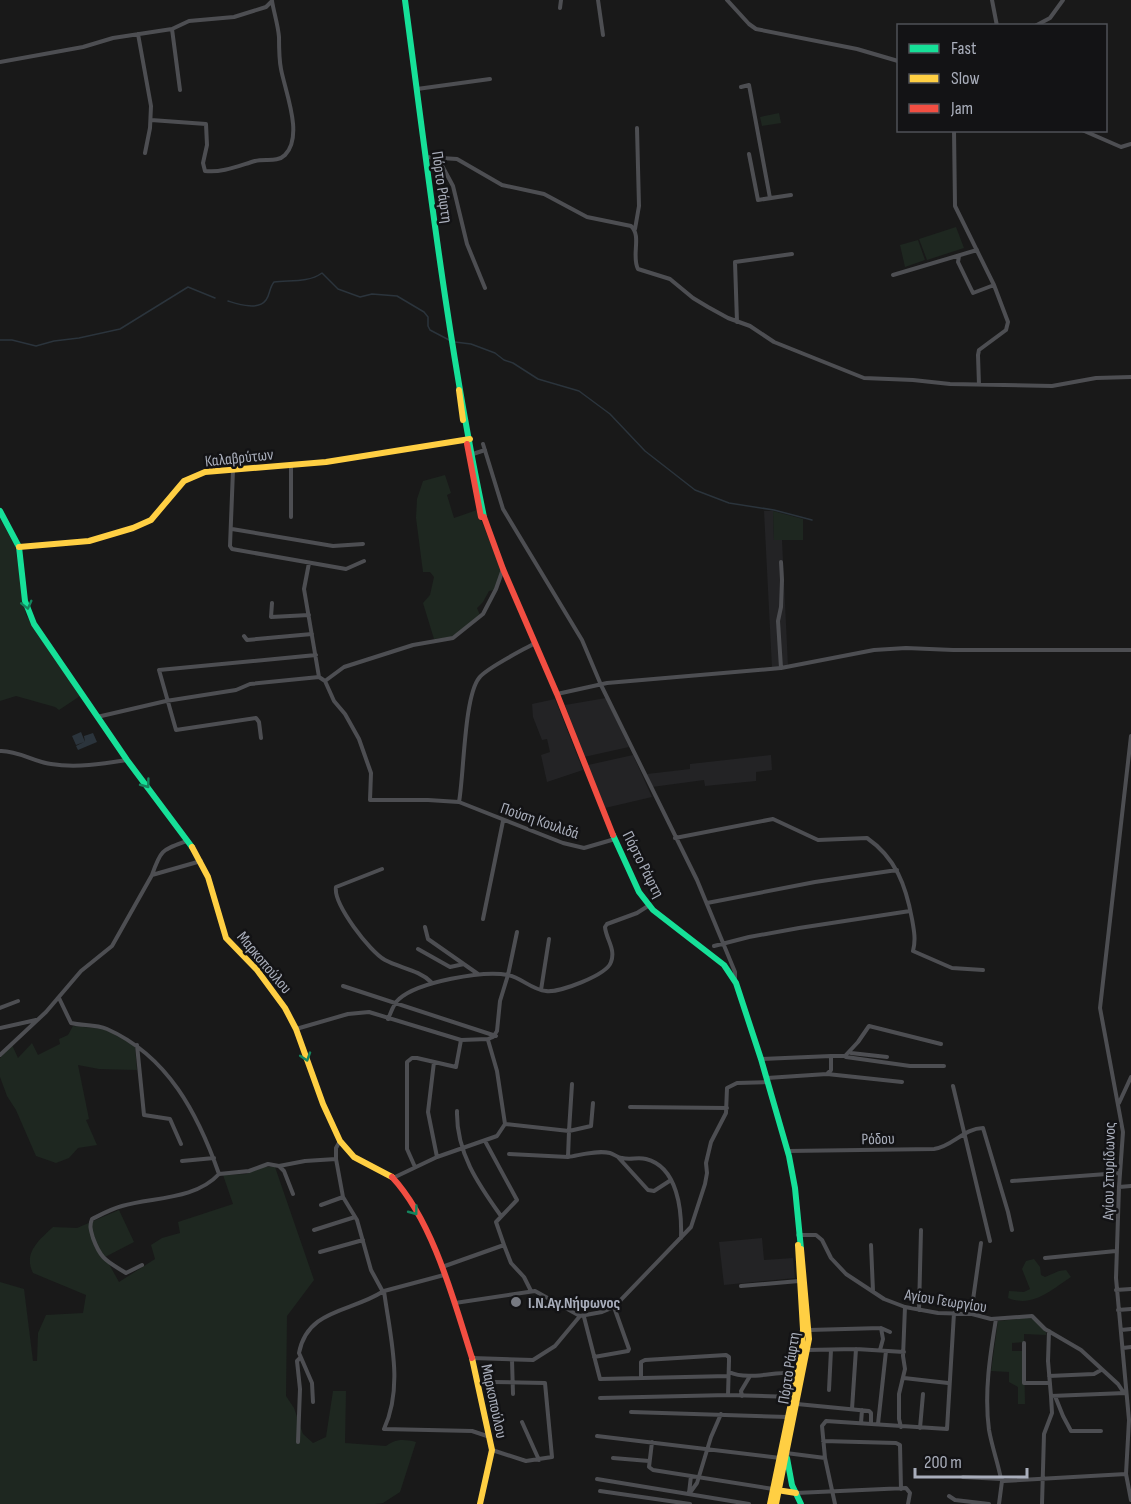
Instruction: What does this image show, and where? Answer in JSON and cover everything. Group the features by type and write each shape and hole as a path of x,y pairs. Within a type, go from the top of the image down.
{"main road":[{"name":"Πόρτο Ράφτη","path":"405,0 453,350 479,509 635,885 648,906 722,963 735,981 761,1059 787,1151 795,1188 803,1335 798,1374 780,1458 776,1504"},
{"name":"Πόρτο Ράφτη","path":"468,441 483,509 496,551"},
{"name":"Καλαβρύτων","path":"19,547 89,541 133,528 156,515 184,481 205,472 291,465 468,441"},
{"name":"Μαρκοπούλου","path":"0,511 19,547 25,602 39,633 127,760 188,840 201,861 226,938 271,987 296,1029 323,1104 340,1141 354,1157 393,1178 425,1225 455,1303 472,1358 490,1437 492,1450 480,1504"},
{"name":"Πόρτο Ράφτη","path":"770,1504 786,1453 807,1350 808,1330 798,1235"},
{"path":"786,1453 792,1485 801,1504"},
{"path":"776,1490 796,1493"}],"street":[{"path":"0,62 83,47 113,38 172,29 189,21 234,17 266,7 272,0"},
{"path":"151,120 206,124 207,145 203,163 205,171 239,167 258,160 276,160 285,156 291,143 292,121 280,69 279,39 272,0"},
{"path":"560,8 561,0"},
{"path":"598,0 603,35"},
{"path":"727,0 756,29 857,49 897,61"},
{"path":"992,0 996,24"},
{"path":"1039,24 1050,18 1063,0"},
{"path":"172,29 180,90"},
{"path":"138,34 151,106 145,153"},
{"path":"417,89 490,79"},
{"path":"741,87 750,85 770,198"},
{"path":"637,129 639,206 635,229 635,263 638,269 670,279 693,298 774,342 864,378 979,385 1052,386 1096,378 1131,377"},
{"path":"954,132 954,201 1005,310 1008,326 980,350 978,355 979,385"},
{"path":"1087,132 1121,147 1131,144"},
{"path":"749,154 758,200 790,195"},
{"path":"425,157 458,159 502,185 544,194 587,217 631,226 635,229"},
{"path":"438,157 453,186 467,244 484,288"},
{"path":"894,275 977,250"},
{"path":"737,322 735,262 792,254"},
{"path":"959,255 957,262 973,293 994,285"},
{"path":"483,444 506,514 582,640 601,685 697,880 735,972 735,981"},
{"path":"472,454 485,450"},
{"path":"291,465 291,517"},
{"path":"233,470 230,546 232,549 349,569 364,561"},
{"path":"232,529 333,546 363,544"},
{"path":"780,562 782,580 778,621 781,668"},
{"path":"309,563 304,589 320,677 325,681 344,667 413,645 453,638 483,614 503,569"},
{"path":"496,589 509,584"},
{"path":"272,603 271,617 309,615"},
{"path":"304,634 311,626"},
{"path":"254,639 312,634"},
{"path":"459,802 467,721 475,686 484,672 535,644"},
{"path":"557,694 601,685 781,668 895,648 1131,650"},
{"path":"261,738 259,722 256,718 176,730 159,670 316,655"},
{"path":"97,717 166,701 236,690 250,684 320,677"},
{"name":"Πούση Κουλιδά","path":"325,681 334,701 345,714 359,739 371,773 370,800 459,802 552,840 584,848 615,839"},
{"name":"Αγίου Σπυρίδωνος","path":"1131,736 1100,1008 1123,1132 1116,1290 1129,1412 1130,1437 1126,1474 1131,1500"},
{"path":"0,751 14,752 50,764 70,766 127,760"},
{"path":"675,838 773,819 818,840 867,838 889,856 906,888 915,940 913,951 952,968 983,970"},
{"path":"483,919 503,820"},
{"path":"0,1055 59,998 81,971 112,946 152,875 161,853 167,848 188,840"},
{"path":"152,875 201,861"},
{"path":"382,869 336,887 335,892 345,917 379,956 425,976 432,982"},
{"path":"707,903 815,882 897,870"},
{"path":"388,1019 395,1003 400,998 432,982 479,974 508,975 540,990 555,991 605,971 613,955 605,927 648,906"},
{"path":"714,946 799,928 910,911"},
{"path":"425,927 428,939 479,974"},
{"path":"496,1036 500,1001 518,932"},
{"path":"540,990 549,939"},
{"path":"418,949 450,967 464,964"},
{"path":"722,963 727,957"},
{"path":"343,986 401,1003 496,1036"},
{"path":"59,998 71,1023 98,1026 137,1046 165,1070 204,1132 219,1174"},
{"path":"0,1008 18,1001"},
{"path":"296,1029 348,1014 369,1012 461,1040 488,1039 496,1036"},
{"path":"0,1028 36,1020"},
{"path":"845,1056 850,1053 869,1026 941,1044"},
{"path":"393,1178 437,1157 497,1136 505,1124 497,1071 488,1039"},
{"path":"415,1167 407,1149 407,1062 412,1058 456,1067 461,1040"},
{"path":"137,1046 144,1116 170,1119 182,1144"},
{"path":"850,1053 887,1057"},
{"path":"827,1074 831,1070 831,1056"},
{"path":"761,1059 845,1056 910,1066 944,1066"},
{"path":"434,1062 428,1112 437,1157"},
{"path":"472,1358 526,1362 539,1358 555,1346 582,1316 614,1306 681,1239 691,1227 705,1184 709,1149 727,1108 730,1085 827,1074 902,1082"},
{"path":"1119,1104 1131,1077"},
{"path":"568,1157 572,1084"},
{"path":"953,1086 990,1241"},
{"path":"505,1124 569,1131 591,1126 594,1103"},
{"path":"630,1107 727,1108"},
{"path":"457,1111 458,1137 472,1173 501,1216"},
{"path":"965,1133 979,1128 984,1130 1012,1230"},
{"name":"Ρόδου","path":"787,1151 934,1149 942,1148 965,1133"},
{"path":"340,1141 336,1148 336,1159 344,1197 356,1217 371,1270 383,1292 395,1373 391,1414 384,1429 472,1431 490,1437"},
{"path":"485,1141 517,1197 517,1202 495,1224 511,1263 524,1277 532,1291"},
{"path":"509,1154 568,1157 603,1152 648,1160 663,1169 671,1180 678,1199 681,1239"},
{"path":"617,1156 648,1190 654,1191 671,1180"},
{"path":"182,1161 214,1158"},
{"path":"142,1265 126,1273 104,1259 98,1252 91,1230 92,1219 121,1206 171,1197 201,1186 219,1174 249,1171 267,1164 279,1166 336,1159"},
{"path":"279,1166 284,1171 293,1194"},
{"path":"1012,1181 1120,1173"},
{"path":"1119,1187 1131,1185"},
{"path":"321,1205 344,1197"},
{"path":"314,1230 356,1217"},
{"path":"919,1310 921,1230"},
{"name":"Αγίου Γεωργίου","path":"798,1235 813,1234 820,1238 839,1267 884,1299 905,1307 996,1319 1032,1316 1048,1331 1073,1343 1101,1370 1125,1388"},
{"path":"320,1252 363,1240"},
{"path":"971,1314 981,1243"},
{"path":"442,1267 504,1245"},
{"path":"871,1245 873,1292"},
{"path":"1045,1258 1116,1251"},
{"path":"313,1402 312,1383 300,1358 300,1345 304,1336 320,1320 383,1292 444,1275"},
{"path":"741,1286 800,1281"},
{"path":"1116,1290 1131,1289"},
{"path":"455,1303 532,1291 539,1293 582,1316 600,1379 798,1374"},
{"path":"594,1357 629,1349 614,1306"},
{"path":"901,1427 899,1394 904,1378 905,1307"},
{"path":"1118,1310 1131,1309"},
{"path":"835,1504 825,1458 822,1426 825,1421 947,1429 954,1313"},
{"path":"996,1319 988,1368 988,1414 992,1446 1002,1480 999,1504"},
{"path":"880,1328 883,1339 880,1350"},
{"path":"808,1330 880,1328 890,1332"},
{"path":"1121,1330 1131,1329"},
{"path":"1048,1331 1050,1383 1053,1396 1063,1416 1071,1431 1101,1431"},
{"path":"1024,1343 1024,1383 1050,1383"},
{"path":"1123,1348 1131,1347"},
{"path":"807,1350 856,1348 904,1352"},
{"path":"852,1409 856,1348"},
{"path":"829,1390 831,1350"},
{"path":"878,1424 886,1351"},
{"path":"641,1378 641,1362 645,1360 726,1355 729,1358 728,1395"},
{"path":"298,1442 300,1389 297,1361 300,1358"},
{"path":"512,1360 513,1394"},
{"path":"1049,1376 1094,1374 1101,1370"},
{"path":"1125,1374 1131,1373"},
{"path":"742,1396 741,1391 750,1375"},
{"path":"904,1378 948,1383"},
{"path":"492,1450 525,1461 552,1457 545,1383 493,1383"},
{"path":"1118,1384 1125,1388"},
{"path":"1053,1396 1131,1388"},
{"path":"920,1428 923,1394"},
{"path":"600,1398 728,1395 793,1397"},
{"path":"1042,1504 1044,1434 1052,1413 1053,1396"},
{"path":"797,1404 862,1410 871,1413 871,1424"},
{"path":"861,1423 862,1410"},
{"path":"631,1412 788,1417"},
{"path":"688,1494 698,1478 721,1414"},
{"path":"522,1422 539,1460"},
{"path":"597,1436 780,1458"},
{"path":"823,1441 900,1445 901,1489"},
{"path":"652,1442 649,1467 653,1470 776,1490"},
{"path":"786,1453 825,1458"},
{"path":"613,1458 649,1461"},
{"path":"963,1477 1002,1480 1126,1474"},
{"path":"688,1494 691,1476"},
{"path":"597,1479 749,1504"},
{"path":"796,1493 909,1489 908,1504"},
{"path":"600,1491 690,1504"},
{"path":"949,1496 955,1500 989,1504"}],"shaded area":[{"path":"779,113 781,123 762,126 760,117"},
{"path":"956,227 964,248 927,260 919,239"},
{"path":"918,240 925,260 905,267 900,245"},
{"path":"445,475 451,493 447,495 454,518 477,510 502,570 494,590 489,591 477,608 480,615 452,637 434,639 423,603 430,595 434,577 430,572 423,572 416,518 417,499 423,481"},
{"path":"764,511 773,511 774,540 782,540 788,666 772,668"},
{"path":"773,511 803,519 803,540 774,540"},
{"path":"0,518 15,546 26,615 80,696 59,710 16,696 0,701"},
{"path":"606,698 629,747 584,757 565,705"},
{"path":"555,699 583,770 547,782 541,755 550,752 547,739 542,740 533,717 532,704"},
{"path":"81,732 85,742 84,736 93,733 97,742 78,750 76,746 84,742 76,745 72,736"},
{"path":"633,755 652,797 605,808 588,765"},
{"path":"771,755 772,770 756,772 756,781 705,786 704,780 652,787 647,774 690,769 690,764"},
{"path":"73,1026 104,1029 135,1046 137,1070 99,1069 78,1065 89,1119 86,1120 97,1145 78,1148 69,1158 56,1163 36,1156 0,1077 0,1058 12,1045 18,1058 32,1043 38,1055 60,1044 59,1039 68,1035"},
{"path":"263,1167 275,1167 314,1280 287,1316 286,1396 294,1408 303,1434 313,1443 326,1437 333,1391 346,1391 345,1443 386,1446 400,1440 416,1442 400,1492 383,1503 375,1504 0,1504 0,1282 24,1289 33,1361 37,1361 38,1333 46,1315 83,1313 86,1295 33,1273 30,1266 31,1253 53,1227 77,1228 119,1210 134,1242 105,1257 119,1282 155,1259 151,1245 162,1238 180,1233 178,1222 233,1204 223,1175 246,1174"},
{"path":"762,1238 764,1260 793,1258 795,1278 724,1285 719,1242"},
{"path":"1034,1259 1040,1267 1041,1275 1045,1277 1066,1270 1071,1277 1034,1299 1017,1301 1008,1298 1009,1291 1024,1292 1030,1289 1022,1269 1026,1261"},
{"path":"1033,1319 1046,1332 1046,1335 1024,1334 1024,1342 1012,1343 1012,1351 1024,1351 1025,1404 1018,1404 1018,1387 1009,1382 1009,1372 991,1371 998,1321"}],"waterway":[{"path":"228,301 248,306 258,305 266,300 274,282 305,280 322,273 338,289 360,297 372,294 397,296 424,312 428,317 430,330 451,341"},
{"path":"0,340 12,340 36,346 120,329 188,287 215,298"},
{"path":"455,342 471,344 495,353 538,379 579,391 610,414 645,451 695,490 729,503 774,510 812,520"}],"traffic: fast":[{"path":"405,0 449,324 484,517"},
{"path":"0,511 19,547 25,601 34,624 127,760 192,847"},
{"path":"613,835 639,892 653,910 724,965 736,983 789,1156 795,1188 801,1249"},
{"path":"787,1458 792,1485 801,1504"}],"traffic: slow":[{"path":"459,390 463,420"},
{"path":"19,547 89,541 133,528 151,520 184,481 205,472 326,462 470,439"},
{"path":"192,847 208,877 226,938 257,970 285,1008 296,1029 323,1104 340,1141 354,1157 392,1177"},
{"path":"770,1504 802,1350 798,1245"},
{"path":"776,1504 809,1339 801,1249"},
{"path":"472,1358 492,1450 480,1504"},
{"path":"777,1490 796,1493"}],"traffic: jam":[{"path":"467,444 481,517"},
{"path":"484,517 503,569 557,694 613,835"},
{"path":"392,1177 406,1195 431,1239 450,1287 472,1358"}],"place":[{"name":"Ι.Ν.Αγ.Νήφωνος","path":"516,1302"}]}
